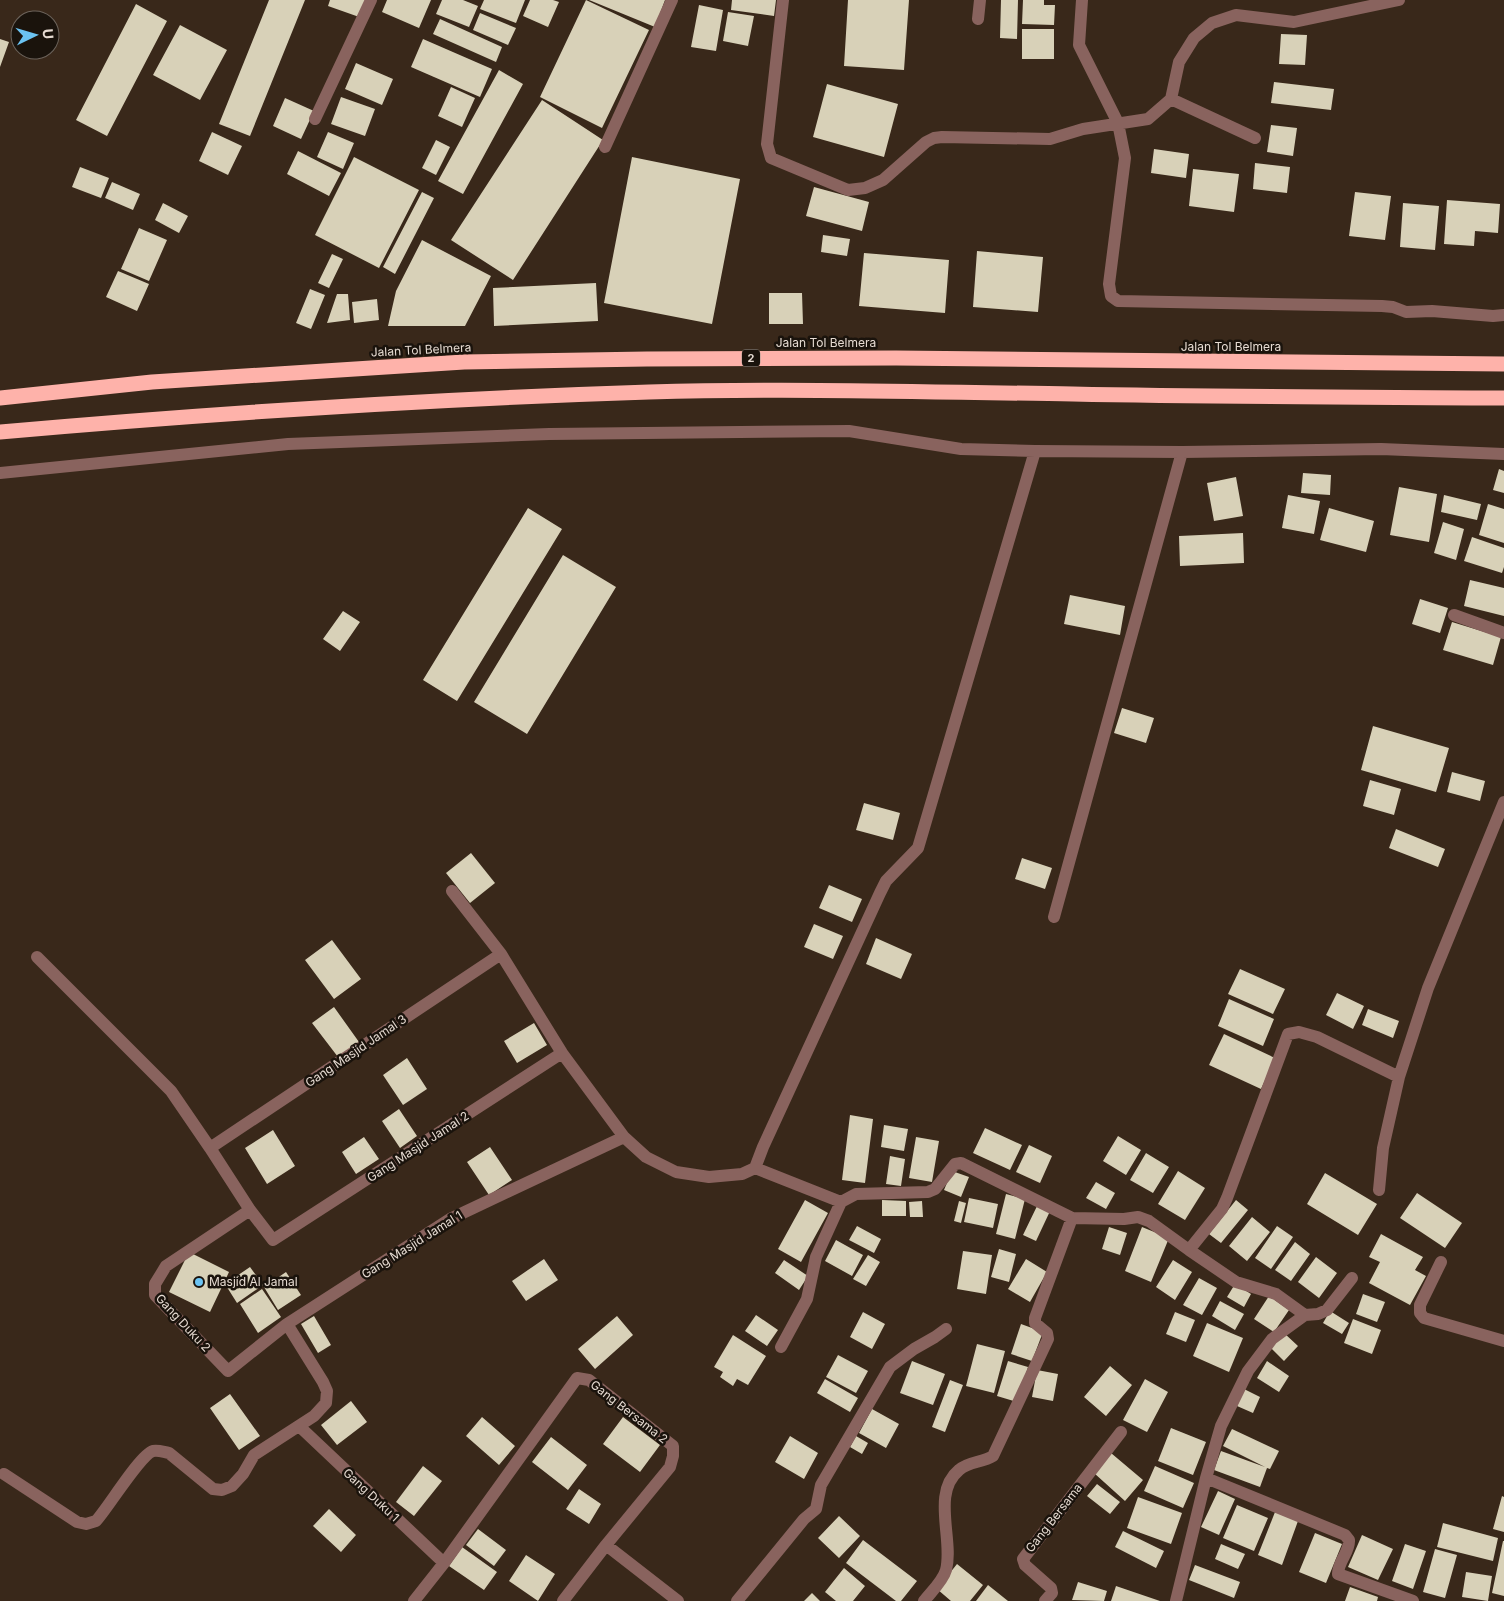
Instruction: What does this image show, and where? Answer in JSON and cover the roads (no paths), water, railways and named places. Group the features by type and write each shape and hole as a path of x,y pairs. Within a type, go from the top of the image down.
{"highway":[{"name":"Jalan Tol Belmera","path":"0,398 152,382 473,362 896,358 1504,364"},
{"path":"0,432 170,417 385,403 652,392 908,391 1085,395 1504,398"}],"street":[{"path":"315,119 371,0"},
{"path":"605,148 672,0"},
{"path":"783,0 766,144 771,158 848,190 865,188 883,180 926,142 942,136 1050,139 1083,129 1148,118 1171,99 1179,62 1194,38 1212,23 1236,15 1294,22 1399,0"},
{"path":"978,19 980,0"},
{"path":"1082,0 1079,46 1118,123 1125,158 1109,284 1111,296 1118,302 1382,306 1393,307 1406,312 1432,311 1493,316 1504,315"},
{"path":"1171,99 1255,138"},
{"path":"0,473 288,444 549,434 849,431 961,450 1182,452 1381,449 1504,454"},
{"path":"452,891 501,954 562,1053 624,1137 646,1157 676,1172 709,1177 742,1174 755,1168 886,881 918,848 1035,451"},
{"path":"1054,917 1182,452"},
{"path":"1454,614 1504,633"},
{"path":"1379,1190 1383,1148 1399,1077 1428,988 1504,802"},
{"name":"Gang Masjid Jamal 3","path":"210,1148 501,954"},
{"path":"37,957 171,1091 250,1210"},
{"path":"1189,1250 1222,1209 1288,1034 1299,1032 1317,1037 1399,1077"},
{"name":"Gang Masjid Jamal 2","path":"250,1210 273,1240 562,1053"},
{"name":"Gang Masjid Jamal 1","path":"287,1324 450,1219 624,1137"},
{"path":"781,1347 807,1299 816,1257 841,1202 856,1194 928,1192 935,1189 955,1164 961,1163 1072,1218 1124,1219 1138,1217 1149,1221 1236,1282 1276,1294 1304,1315"},
{"path":"755,1168 841,1202"},
{"name":"Gang Duku 2","path":"250,1210 166,1266 155,1284 155,1295 228,1371 287,1324"},
{"path":"924,1601 946,1570 944,1501 947,1484 957,1471 968,1464 987,1460 993,1456 1048,1339 1047,1333 1034,1320 1072,1218"},
{"path":"1441,1262 1420,1305 1420,1313 1424,1318 1504,1341"},
{"path":"1176,1601 1206,1478 1221,1426 1248,1371 1272,1339 1304,1315 1318,1314 1326,1310 1352,1278"},
{"path":"4,1474 77,1522 86,1524 96,1521 142,1460 152,1452 161,1451 168,1453 213,1489 222,1490 232,1486 243,1474 254,1455 314,1416 326,1403 328,1391 287,1324"},
{"path":"737,1601 804,1519 816,1509 821,1485 890,1367 899,1359 946,1329"},
{"name":"Gang Bersama 2","path":"414,1601 444,1563 577,1378 589,1380 673,1446 673,1456 670,1467 563,1601"},
{"name":"Gang Duku 1","path":"299,1426 444,1563"},
{"name":"Gang Bersama","path":"1045,1601 1052,1593 1051,1588 1024,1565 1023,1559 1121,1432"},
{"path":"1206,1478 1345,1535 1349,1540 1349,1547 1338,1569 1338,1574 1413,1601"},
{"path":"606,1545 678,1601"}],"place":[{"name":"Masjid Al Jamal","path":"199,1282"}]}
